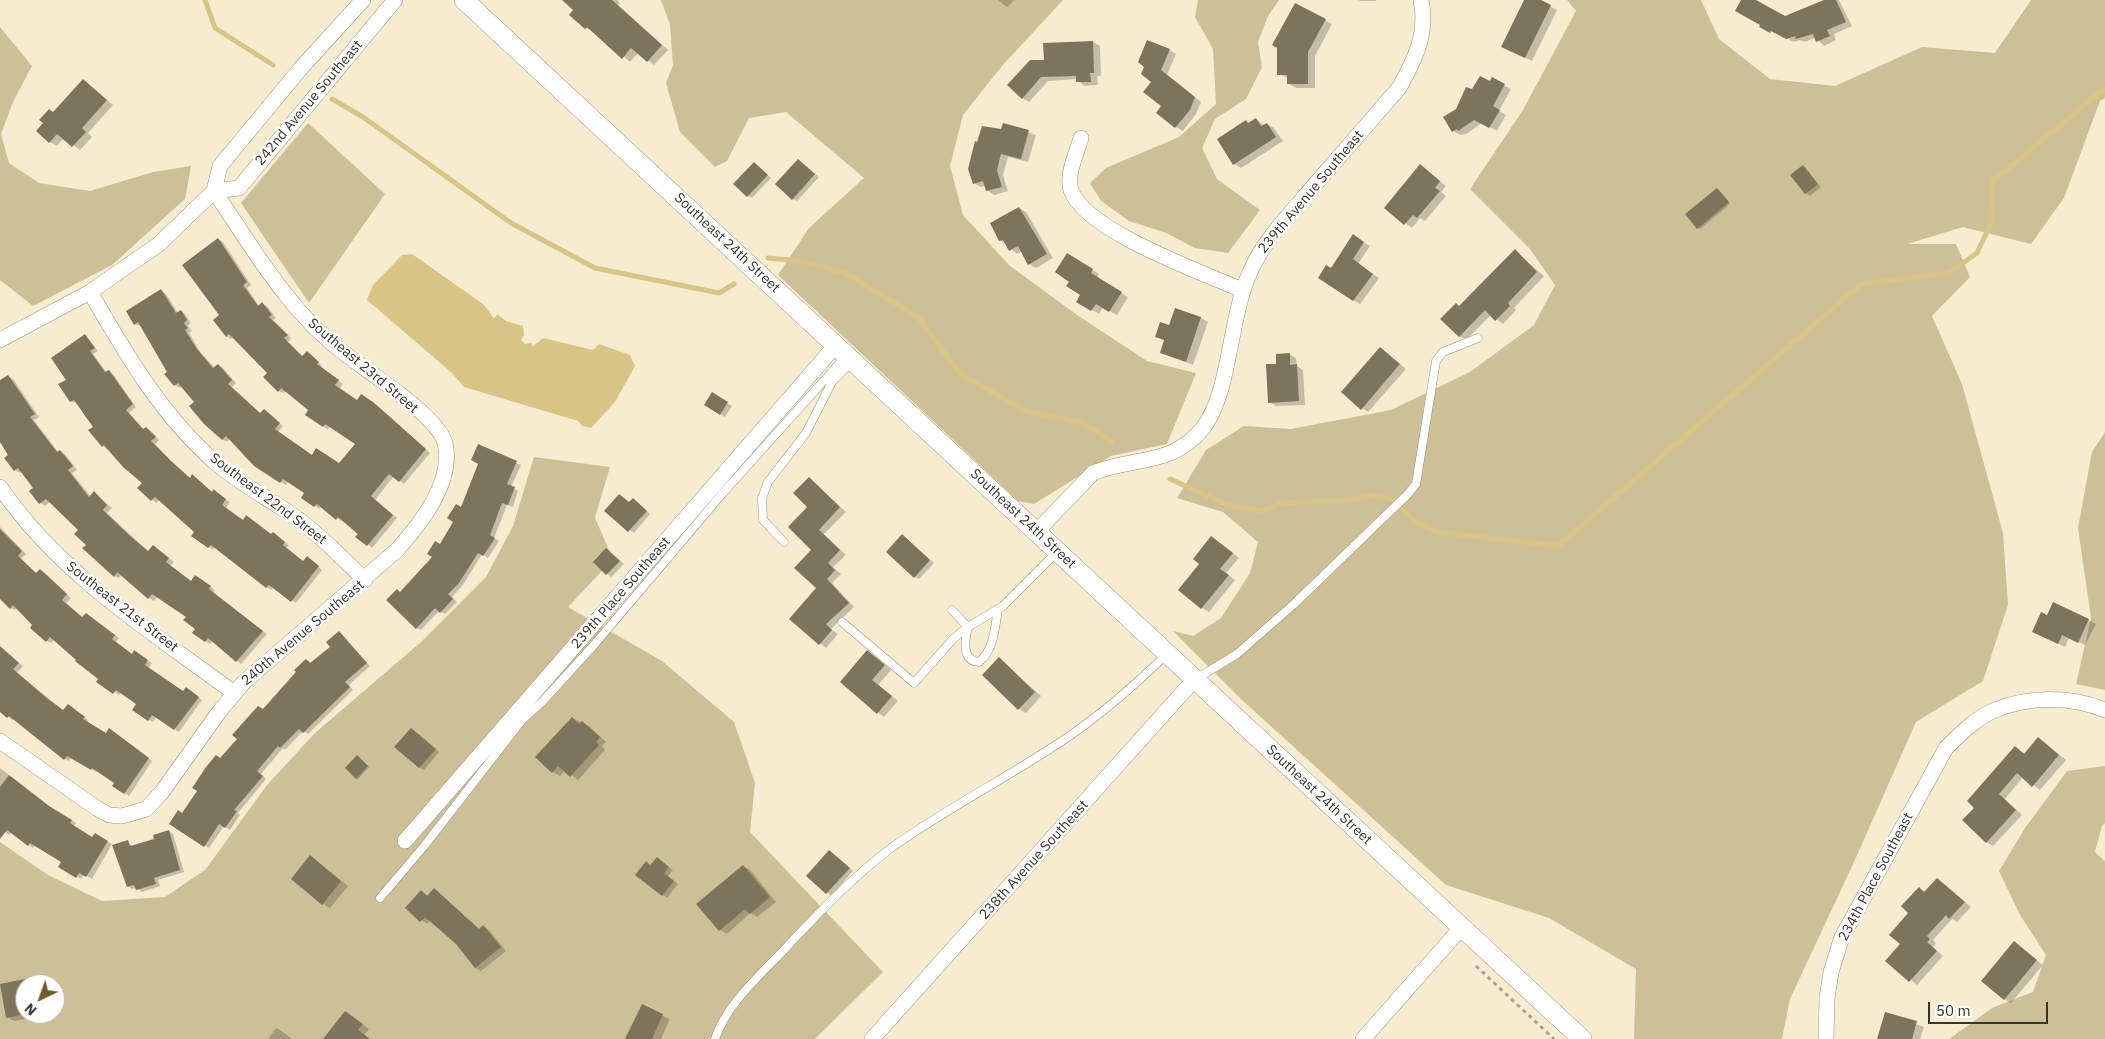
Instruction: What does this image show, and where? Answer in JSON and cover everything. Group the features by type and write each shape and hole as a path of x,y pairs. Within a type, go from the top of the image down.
{"street":[{"name":"242nd Avenue Southeast","path":"363,0 300,68 220,166 214,191 239,188 395,0"},
{"name":"Southeast 24th Street","path":"464,0 1582,1039"},
{"name":"239th Avenue Southeast","path":"1036,532 1093,473 1105,468 1138,463 1172,453 1202,429 1211,414 1219,393 1242,290 1259,254 1269,239 1399,88 1422,40 1424,13 1420,0"},
{"path":"1081,138 1071,171 1070,182 1071,190 1078,203 1088,213 1128,239 1242,290"},
{"path":"0,340 90,292 159,244 214,191"},
{"name":"Southeast 23rd Street","path":"214,191 277,282 315,329 427,419 438,431 444,442"},
{"name":"Southeast 22nd Street","path":"90,292 141,378 163,408 185,432 223,468 314,531 365,580"},
{"name":"239th Place Southeast","path":"406,841 845,353"},
{"name":"240th Avenue Southeast","path":"0,741 98,809 116,816 135,814 154,802 234,693 365,580 416,529 442,483 447,460 444,442"},
{"name":"Southeast 21st Street","path":"0,487 65,563 93,587 234,693"},
{"name":"238th Avenue Southeast","path":"872,1039 1194,680"},
{"name":"234th Place Southeast","path":"1826,1039 1827,998 1831,972 1842,937 1946,748 1965,730 1994,710 2028,700 2066,700 2105,710"},
{"path":"1363,1039 1462,927"}],"lane":[{"path":"1194,680 1237,654 1294,604 1403,499 1416,484 1436,361 1443,352 1478,338"},
{"path":"784,542 763,520 762,498 768,482 806,433 845,353"},
{"path":"380,898 425,845 522,720 542,702 594,645 845,353"},
{"path":"842,622 914,683 954,638 968,627 998,610 1057,552"},
{"path":"952,610 968,627"},
{"path":"968,627 964,641 966,651 974,661 980,662 984,658 990,644 998,610"},
{"path":"715,1039 725,1016 748,988 849,883 890,849 932,820 1068,737 1139,681 1167,654"}],"path":[{"path":"1470,960 1554,1039"}],"shaded area":[{"path":"661,0 1063,0 1002,66 963,115 950,166 963,215 1010,266 1080,317 1147,361 1196,373 1167,444 1111,456 1034,504 1018,501 778,275 809,228 864,178 786,112 749,118 727,161 715,167 680,132 666,83 673,65 670,25"},
{"path":"1198,0 1279,0 1268,16 1258,42 1262,67 1246,99 1215,119 1202,148 1217,179 1260,210 1228,253 1195,248 1166,233 1129,221 1101,201 1090,183 1106,168 1179,137 1216,104 1213,49 1195,17"},
{"path":"1567,0 1701,0 1719,39 1770,79 1835,86 1922,47 1995,53 2031,0 2105,0 2105,98 2100,101 2064,198 2031,244 1963,227 1907,244 1956,244 1970,277 1932,316 1962,384 2003,533 2008,605 1983,681 1916,722 1854,862 1790,999 1782,1039 1634,1039 1636,969 1549,918 1446,885 1242,700 1173,631 1193,636 1221,618 1250,573 1258,542 1223,512 1177,498 1206,450 1244,426 1291,429 1391,410 1470,372 1534,325 1555,285 1530,249 1470,189 1523,110 1576,11"},
{"path":"0,27 32,66 13,102 1,134 9,163 39,183 90,191 153,172 191,166 185,199 112,265 33,306 0,280"},
{"path":"308,123 385,194 309,303 241,203"},
{"path":"412,254 483,304 494,318 497,314 506,321 523,326 524,335 521,340 525,344 532,343 532,347 543,338 593,350 599,344 630,355 635,366 615,402 591,428 582,426 578,421 464,387 452,373 367,300 373,285 402,255"},
{"path":"2105,432 2105,690 2076,684 2091,618 2078,528 2092,452"},
{"path":"534,457 610,467 595,518 613,559 568,607 662,661 734,722 755,783 750,832 883,972 815,1039 0,1039 0,842 48,875 102,901 165,897 205,870 267,785 315,733 421,642 486,577 513,526"},
{"path":"2105,766 2105,823 2102,826 2095,852 2105,861 2105,1039 1949,1039 1992,1008 2033,992 2046,955 2020,915 1999,871 2025,828 2067,771"}],"building":[{"path":"562,0 612,0 662,45 647,62 631,48 622,59 587,27 585,29 569,15 573,10"},
{"path":"1524,0 1541,0 1551,5 1525,58 1501,47"},
{"path":"1741,0 1756,0 1785,16 1824,0 1836,0 1846,22 1827,30 1830,36 1816,42 1813,34 1796,39 1795,36 1786,39 1759,27 1760,25 1735,11"},
{"path":"1295,3 1326,19 1308,52 1308,84 1287,84 1287,75 1277,75 1277,48 1272,45"},
{"path":"1147,40 1170,49 1161,70 1195,97 1190,110 1175,128 1156,113 1161,106 1143,92 1151,82 1141,74 1144,67 1138,62"},
{"path":"1093,41 1094,73 1090,73 1091,82 1076,82 1076,76 1041,77 1022,99 1007,85 1030,60 1044,60 1043,43"},
{"path":"1480,76 1490,81 1492,77 1505,84 1493,106 1500,110 1489,128 1474,120 1458,131 1457,129 1452,132 1443,117 1456,109 1466,87 1472,89"},
{"path":"83,79 107,100 82,128 86,132 72,147 57,134 49,143 36,131 43,123 39,120 49,109 53,112"},
{"path":"1256,118 1261,126 1267,123 1276,137 1233,165 1217,139 1246,120 1248,123"},
{"path":"1003,123 1029,130 1021,159 1001,154 997,170 1002,187 986,191 983,181 973,184 968,169 975,141 977,142 982,126 1001,129"},
{"path":"798,159 815,174 792,200 775,184"},
{"path":"754,162 768,175 747,197 733,184"},
{"path":"1420,164 1440,181 1435,188 1440,191 1417,218 1413,215 1404,225 1384,208"},
{"path":"1803,165 1818,184 1805,194 1790,175"},
{"path":"1717,188 1729,202 1697,229 1685,214"},
{"path":"1019,207 1047,254 1028,265 1018,246 1009,251 1003,240 999,241 990,223"},
{"path":"1353,234 1364,242 1353,259 1373,274 1353,301 1318,278 1326,265 1331,268"},
{"path":"218,238 247,282 243,285 258,306 262,302 272,315 269,317 288,335 284,338 302,356 307,351 319,362 317,364 339,380 335,385 357,400 361,394 373,402 426,449 399,482 389,474 371,496 393,515 367,546 355,537 358,534 338,517 336,520 317,504 314,507 301,498 304,493 283,479 280,483 254,466 226,436 222,440 204,424 189,406 194,402 178,383 174,386 164,374 167,372 138,322 134,325 126,311 161,289 176,313 181,310 187,320 184,323 188,328 185,330 197,349 213,368 218,364 232,380 228,384 260,413 264,409 280,423 275,429 312,455 316,448 339,463 355,444 325,424 323,427 305,415 308,410 281,388 278,392 263,377 267,373 229,334 226,337 213,320 219,315 182,265"},
{"path":"1515,249 1537,272 1508,303 1510,306 1495,321 1485,310 1459,337 1440,319 1456,303 1459,306"},
{"path":"1067,253 1093,269 1091,273 1122,292 1109,312 1096,304 1091,311 1076,302 1080,295 1066,286 1069,282 1055,272"},
{"path":"1175,308 1201,317 1186,362 1160,353 1164,340 1155,337 1160,322 1169,325"},
{"path":"85,334 95,348 90,351 105,372 109,370 133,404 126,410 143,429 146,427 156,437 151,441 171,461 190,478 192,474 212,492 213,489 226,499 222,505 243,520 246,515 271,534 273,532 285,542 283,545 303,561 307,556 319,566 291,602 269,585 266,588 211,545 208,548 191,536 194,532 155,497 151,501 137,488 142,483 123,467 104,445 102,447 88,430 93,427 74,400 70,402 58,384 66,380 51,358"},
{"path":"1380,347 1400,364 1361,410 1341,392"},
{"path":"1290,353 1290,365 1297,364 1299,401 1268,403 1266,364 1276,364 1276,354"},
{"path":"8,375 35,414 30,417 57,452 60,450 73,466 68,470 89,497 94,491 107,505 103,510 148,551 153,545 169,558 166,562 191,581 195,575 211,586 209,589 263,631 236,662 208,638 205,642 192,633 195,629 183,620 186,617 152,594 148,599 117,572 114,577 82,548 86,545 74,534 78,530 46,499 39,504 29,491 33,488 18,468 14,471 4,458 8,455 0,442 0,380"},
{"path":"712,392 728,402 720,415 704,405"},
{"path":"478,444 517,461 507,484 515,487 508,505 502,503 490,535 495,538 483,556 478,553 459,583 448,594 453,599 440,613 435,608 416,629 386,600 397,589 400,592 432,557 427,554 435,541 440,544 453,522 447,518 456,504 461,507 478,464 471,460"},
{"path":"809,477 840,507 819,530 840,550 828,563 835,570 827,579 849,603 826,624 832,630 819,645 789,619 816,588 794,568 811,550 788,527 807,507 793,493"},
{"path":"619,494 629,502 633,498 647,511 628,532 604,511"},
{"path":"0,529 22,551 18,556 36,573 40,569 67,594 62,600 82,617 86,613 115,635 112,639 132,654 134,650 148,660 145,665 183,691 186,687 199,697 174,730 152,715 148,721 132,710 136,704 116,690 113,694 96,682 98,679 75,661 50,637 46,642 30,628 32,625 13,605 10,609 0,599"},
{"path":"902,534 930,560 914,578 886,552"},
{"path":"1211,536 1233,553 1220,569 1229,575 1201,609 1178,590 1199,564 1193,559"},
{"path":"606,548 620,561 606,575 593,562"},
{"path":"2053,602 2089,619 2078,643 2062,635 2058,644 2032,632 2041,612 2047,615"},
{"path":"339,631 367,663 345,682 350,687 303,733 299,729 280,748 278,746 257,771 263,776 234,810 237,811 225,828 219,824 204,847 169,824 178,810 182,813 197,791 192,788 206,767 216,755 220,758 237,739 232,735 258,706 263,709 296,672 294,670 306,659 310,663 330,647 326,642"},
{"path":"0,646 19,663 13,669 48,699 63,710 68,704 85,717 83,719 106,733 109,728 149,758 124,794 112,786 114,783 92,768 91,770 67,756 64,760 9,716 7,718 0,712"},
{"path":"867,650 885,665 872,680 892,696 877,714 840,682"},
{"path":"999,657 1035,692 1018,710 982,675"},
{"path":"572,717 579,724 582,721 600,737 596,742 599,745 570,777 558,766 552,773 535,757"},
{"path":"411,728 436,749 419,768 394,747"},
{"path":"2038,737 2059,755 2032,787 2017,773 1999,794 2016,810 1986,843 1962,820 1974,808 1967,801 2015,746 2024,754"},
{"path":"357,755 368,766 356,779 345,768"},
{"path":"9,775 49,806 72,820 70,823 92,837 95,833 108,841 86,877 79,873 76,878 58,867 61,862 30,843 28,846 7,830 0,839 0,787"},
{"path":"169,830 180,870 154,878 156,884 136,890 134,885 127,887 112,845 128,840 130,846 154,839 153,835"},
{"path":"829,850 850,868 826,894 806,876"},
{"path":"310,855 341,881 322,905 291,879"},
{"path":"657,857 669,867 664,873 674,881 662,896 635,875 646,861 650,865"},
{"path":"743,865 770,897 750,914 745,909 719,931 696,904"},
{"path":"1937,878 1965,902 1949,919 1946,915 1927,936 1930,939 1927,942 1937,951 1909,982 1885,961 1900,944 1889,935 1908,913 1901,906 1919,887 1924,892"},
{"path":"434,888 479,929 483,925 501,947 475,968 456,944 425,917 420,922 405,908 421,890 427,896"},
{"path":"2014,941 2037,960 2004,1000 1981,981"},
{"path":"15,981 15,1016 6,1018 0,984"},
{"path":"642,1004 663,1014 652,1039 625,1039"},
{"path":"345,1011 363,1024 358,1030 370,1039 323,1039"},
{"path":"1885,1012 1917,1021 1912,1039 1877,1039"}],"waterway":[{"path":"205,0 215,28 273,65"},
{"path":"1170,479 1228,505 1262,511 1282,503 1349,500 1376,495 1392,500 1416,522 1438,532 1558,546 1861,284 1949,273 1977,253 1990,225 1993,181 2105,88"},
{"path":"332,99 363,117 511,223 595,268 719,293 734,284"},
{"path":"768,258 801,261 845,273 918,317 960,374 1026,411 1083,423 1112,442"}]}
